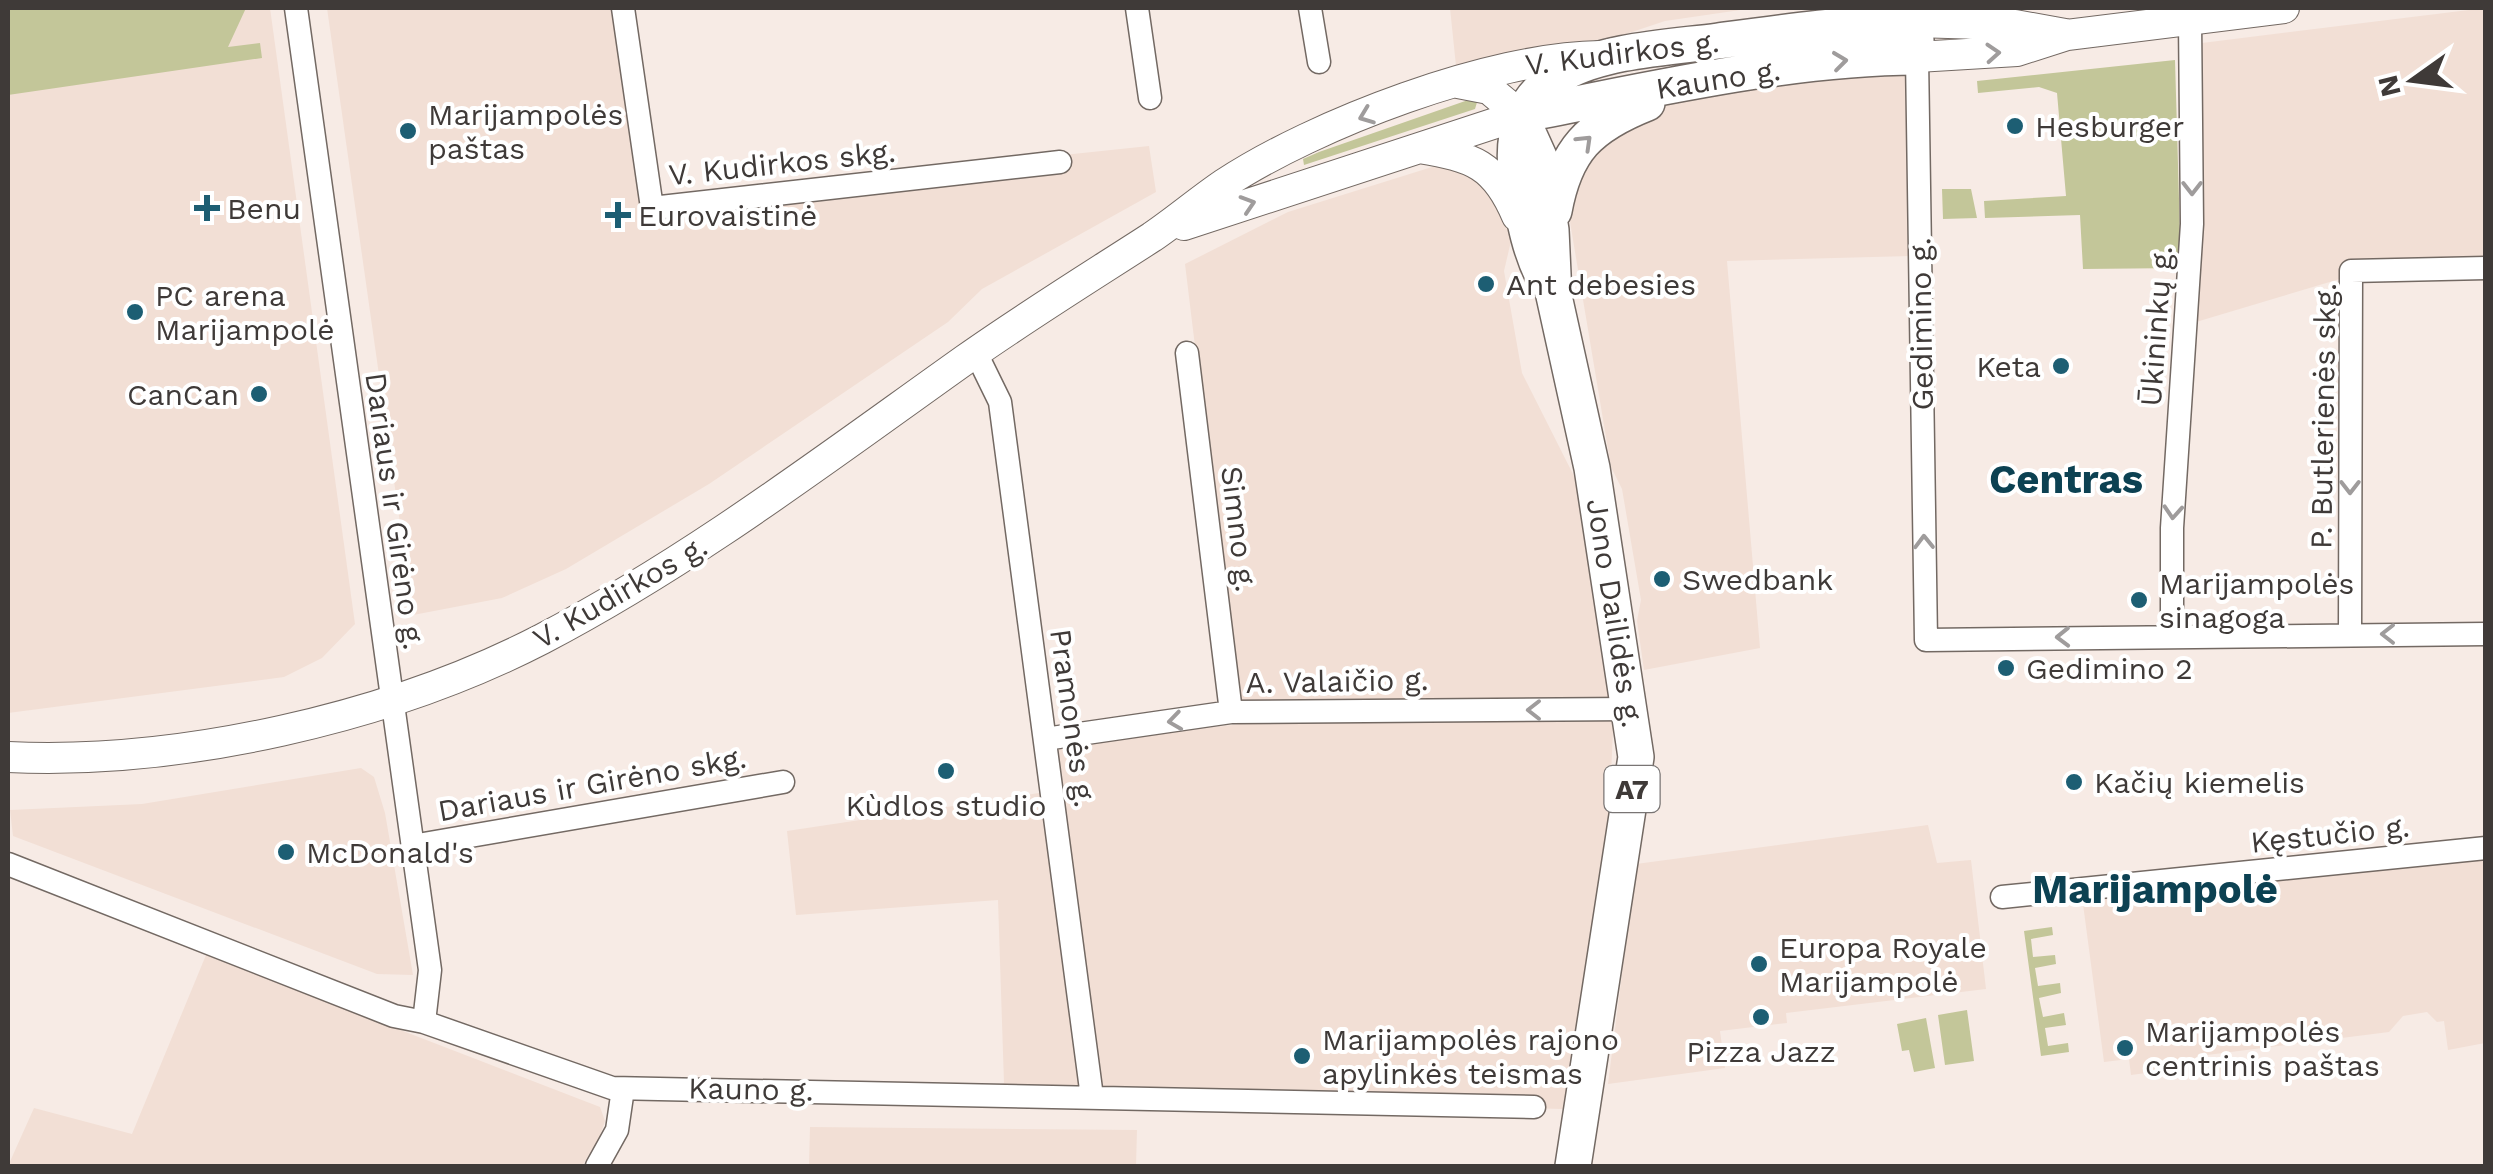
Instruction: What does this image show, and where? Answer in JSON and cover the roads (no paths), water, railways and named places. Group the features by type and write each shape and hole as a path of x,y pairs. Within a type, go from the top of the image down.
{"highway":[{"name":"V. Kudirkos g.","path":"1603,56 1843,23 1916,29"},
{"name":"Kauno g.","path":"1520,114 1709,79 1870,57 1916,29"},
{"path":"1539,234 1539,157 1520,114 1558,76 1603,56"},
{"path":"1539,234 1560,180 1581,143 1635,108 1709,79"},
{"name":"Jono Dailidės g.","path":"1539,234 1592,468 1636,756 1585,1110 1573,1166"}],"main road":[{"name":"V. Kudirkos g.","path":"1916,29 2015,25 2068,35 2284,8"},
{"name":"V. Kudirkos g.","path":"8,757 83,757 191,746 280,730 390,698 507,656 634,586 736,523 976,352 1155,234 1226,182 1344,124 1458,83 1557,56 1603,56"},
{"path":"1458,83 1489,89 1520,114"},
{"name":"V. Kudirkos g.","path":"1155,234 1520,114"},
{"path":"1416,148 1478,161 1505,187 1539,234"}],"street":[{"name":"Dariaus ir Girėno g.","path":"296,8 432,982 424,1022"},
{"name":"V. Kudirkos skg.","path":"623,8 652,208 1060,162"},
{"path":"1138,8 1150,98"},
{"path":"1310,8 1319,62"},
{"name":"Ūkininkų g.","path":"2172,636 2172,528 2192,224 2190,20"},
{"name":"Gedimino g.","path":"1916,29 1926,640 2172,636"},
{"name":"P. Butlerienės skg.","path":"2350,634 2351,270 2486,268"},
{"name":"Pramonės g.","path":"976,352 1000,402 1092,1096"},
{"name":"Simno g.","path":"1187,353 1231,712"},
{"path":"2172,636 2486,634"},
{"name":"A. Valaičio g.","path":"1046,739 1231,712 1632,710"},
{"name":"Dariaus ir Girėno skg.","path":"412,846 783,782"},
{"name":"Kęstučio g.","path":"2002,897 2486,848"},
{"name":"Kauno g.","path":"8,864 383,1012 424,1022 590,1083 623,1089 1534,1107"},
{"path":"598,1166 616,1130 623,1089"}],"place":[{"name":"Hesburger","path":"2015,126"},
{"name":"Marijampolės paštas","path":"408,131"},
{"name":"Benu","path":"207,208"},
{"name":"Eurovaistinė","path":"618,215"},
{"name":"Ant debesies","path":"1486,284"},
{"name":"PC arena Marijampolė","path":"135,312"},
{"name":"Keta","path":"2061,366"},
{"name":"CanCan","path":"259,394"},
{"name":"Swedbank","path":"1662,579"},
{"name":"Marijampolės sinagoga","path":"2139,600"},
{"name":"Gedimino 2","path":"2006,668"},
{"name":"Kùdlos studio","path":"946,771"},
{"name":"Kačių kiemelis","path":"2074,782"},
{"name":"McDonald's","path":"286,852"},
{"name":"Europa Royale Marijampolė","path":"1759,964"},
{"name":"Pizza Jazz","path":"1761,1017"},
{"name":"Marijampolės centrinis paštas","path":"2125,1048"},
{"name":"Marijampolės rajono apylinkės teismas","path":"1302,1056"}],"district":[{"name":"Centras","path":"2066,479"},
{"name":"Marijampolė","path":"2155,889"}]}
